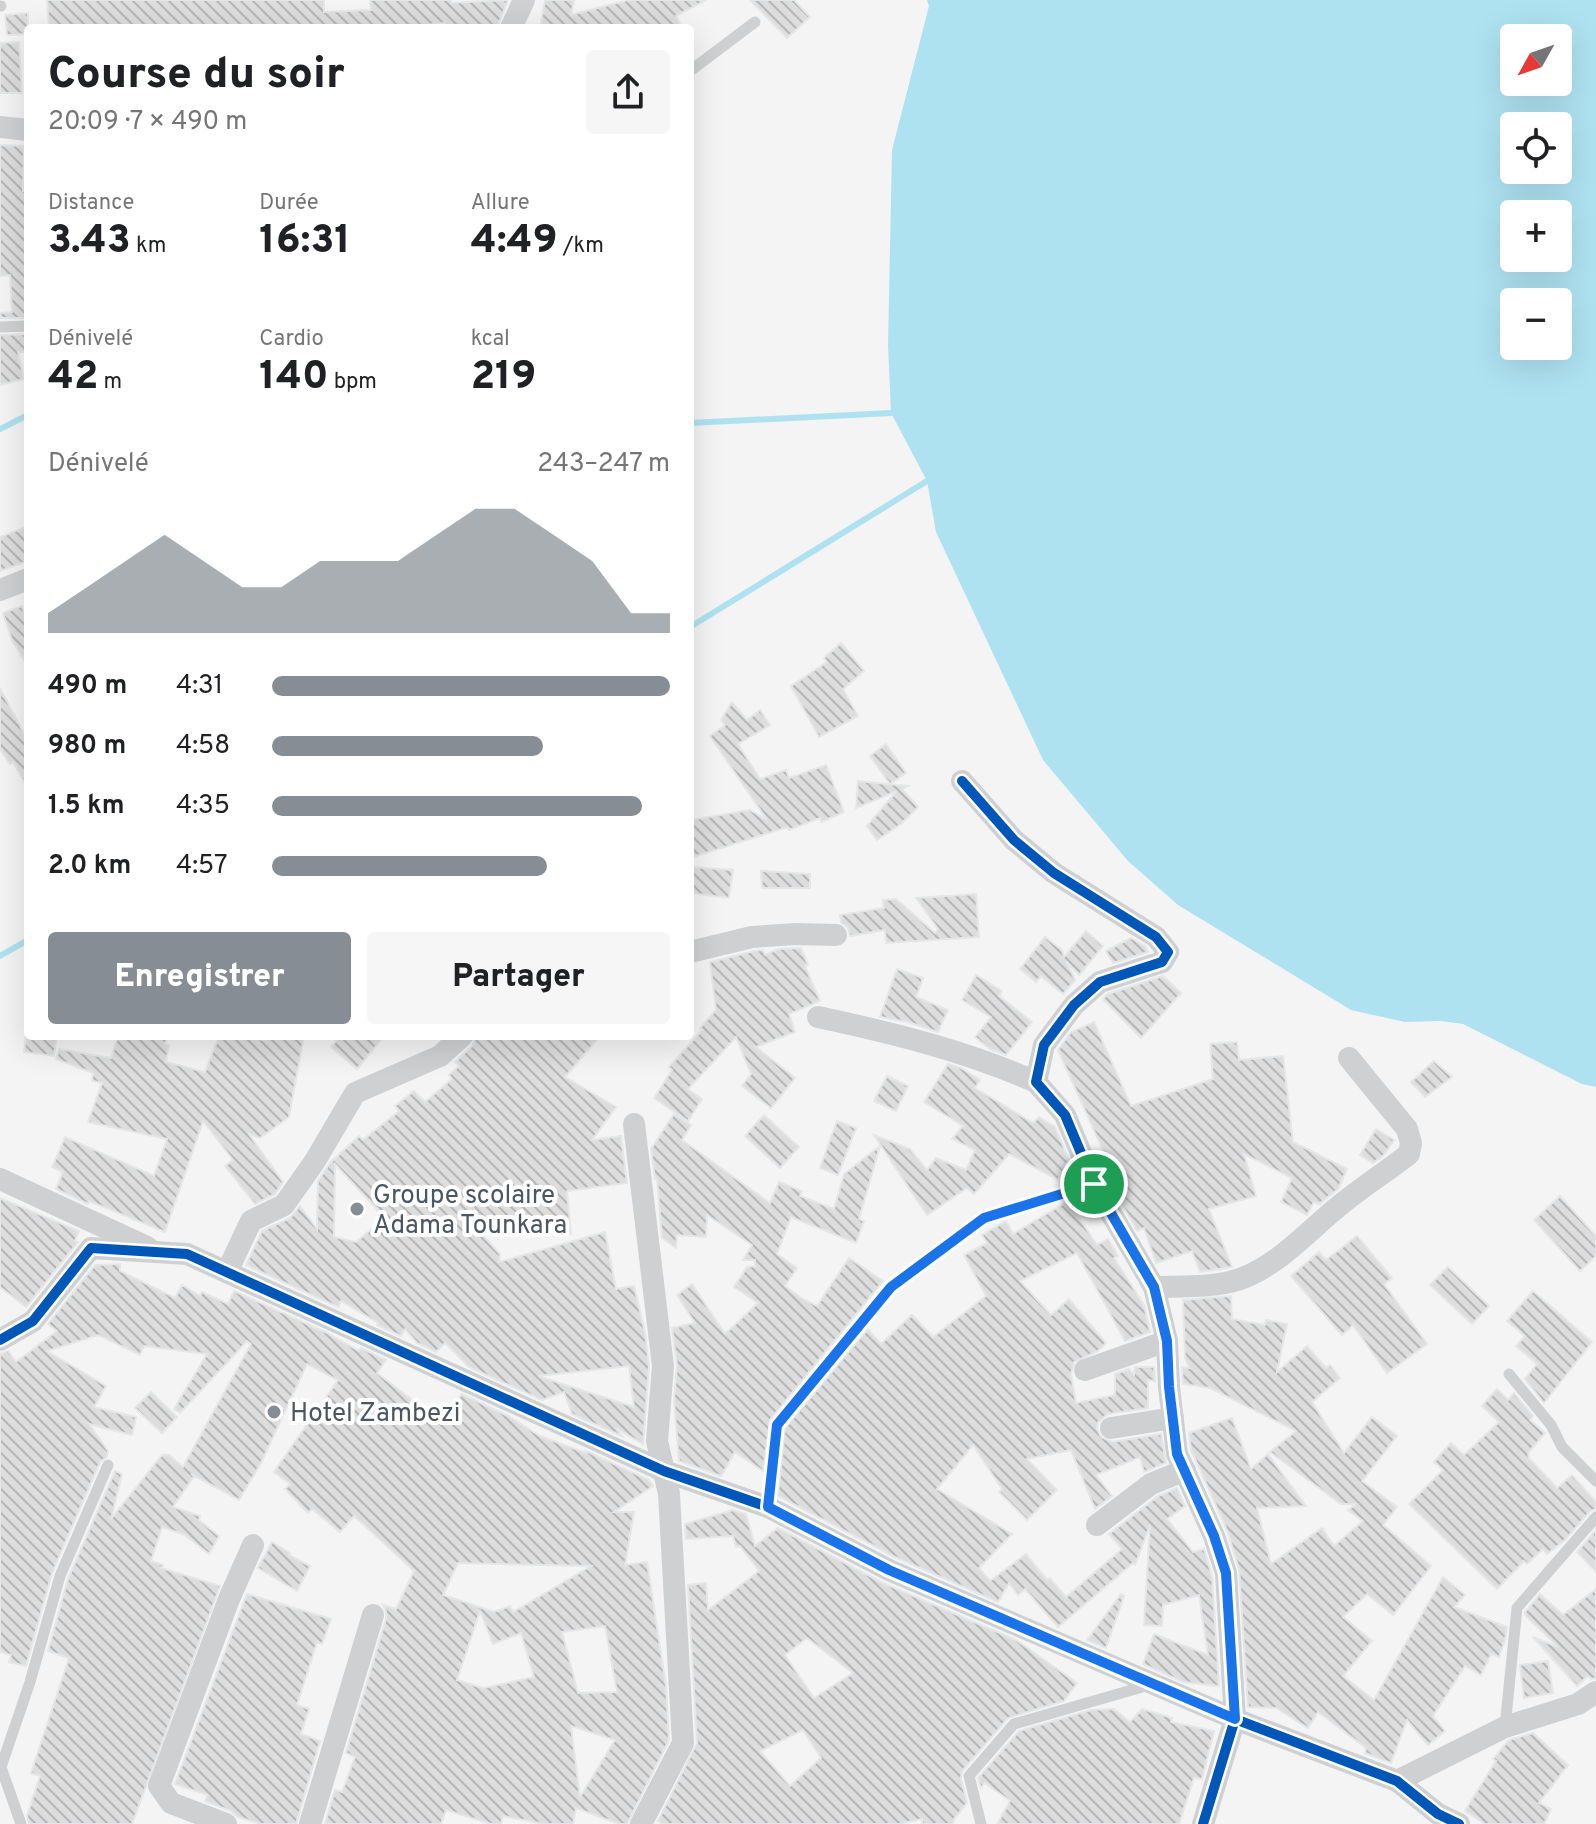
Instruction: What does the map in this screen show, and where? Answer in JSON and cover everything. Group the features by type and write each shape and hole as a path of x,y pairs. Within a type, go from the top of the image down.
{"street":[{"path":"513,24 524,0"},
{"path":"0,127 24,130"},
{"path":"0,590 24,581"},
{"path":"962,781 1014,840 1054,873 1156,937 1168,952 1162,962 1100,982 1074,1005 1044,1045 1036,1082"},
{"path":"694,951 752,937 836,935"},
{"path":"818,1017 889,1032 984,1059 1036,1082 1065,1115 1094,1184 1154,1287 1167,1341 1177,1454 1214,1536 1226,1573 1235,1719 1203,1824"},
{"path":"227,1272 251,1221 284,1205 315,1161 355,1093 440,1056 458,1040"},
{"path":"1154,1287 1238,1280 1259,1270 1302,1240 1339,1206 1409,1154 1411,1143 1407,1129 1349,1058"},
{"path":"634,1124 663,1366 657,1441 669,1494 683,1743 641,1824"},
{"path":"0,1179 159,1253"},
{"path":"0,1340 33,1321 91,1248 187,1254 664,1471 768,1507 889,1570 1235,1719 1397,1781 1436,1819 1459,1824"},
{"path":"1085,1370 1167,1341"},
{"path":"1111,1428 1173,1418"},
{"path":"1097,1525 1151,1484 1185,1470"},
{"path":"226,1824 171,1803 159,1786 229,1599 253,1545"},
{"path":"310,1824 373,1615"},
{"path":"1397,1781 1505,1727 1578,1704 1596,1692"}],"lane":[{"path":"694,68 755,22"},
{"path":"0,327 24,326"},
{"path":"768,1507 777,1425 891,1287 984,1218 1094,1184"},
{"path":"1509,1374 1551,1425 1562,1447 1596,1481"},
{"path":"21,1824 1,1767 30,1682 60,1576 108,1465"},
{"path":"1505,1727 1517,1608 1596,1517"},
{"path":"981,1824 969,1776 1014,1724 1153,1684"}],"water":[{"path":"927,0 1596,0 1596,1087 1582,1084 1463,1024 1405,1022 1351,1010 1178,905 1128,861 1043,760 936,532 927,481 891,413 888,345 892,150 929,6"}],"building":[{"path":"47,0 324,0 324,12 371,10 370,0 451,0 451,3 507,0 499,24 49,24"},
{"path":"545,0 574,0 571,15 628,0 706,0 676,16 680,24 541,24"},
{"path":"750,0 794,0 810,17 787,38"},
{"path":"28,13 24,34 7,35 5,15"},
{"path":"19,42 22,93 0,93 0,43"},
{"path":"0,145 24,146 24,318 1,318 0,313 12,312 10,275 0,276"},
{"path":"24,334 24,352 18,352 24,379 0,385 0,335"},
{"path":"24,528 24,562 0,571 0,537"},
{"path":"22,606 24,660 12,640 3,613"},
{"path":"841,643 864,671 843,689 858,716 819,737 791,686 827,662 824,658"},
{"path":"0,688 24,733 24,782 13,762 10,764 0,749"},
{"path":"732,702 747,720 760,710 770,725 738,744 760,779 786,770 789,778 826,765 844,812 821,822 820,818 694,857 694,819 750,810 767,820 710,736 725,725 721,720"},
{"path":"886,744 906,773 890,784 870,756"},
{"path":"858,781 908,786 902,789 918,807 901,824 877,840 867,826 897,791 856,808"},
{"path":"694,867 733,870 729,898 694,894"},
{"path":"761,871 810,874 810,888 762,888"},
{"path":"976,894 979,937 886,943 885,930 850,936 848,928 841,922 840,915 884,908 883,900 896,899 935,933 938,929 916,898"},
{"path":"1086,931 1103,946 1079,975 1067,962 1075,980 1063,994 1041,976 1036,982 1020,969 1045,937 1062,950 1064,957"},
{"path":"1131,938 1145,946 1148,952 1113,963 1106,951"},
{"path":"801,948 820,1001 789,1014 795,1032 756,1047 795,1078 771,1108 742,1086 751,1074 736,1037 688,1089 702,1099 688,1121 654,1098 672,1070 669,1067 716,1010 710,962 754,951 763,950 765,955 778,949"},
{"path":"897,969 923,978 916,997 948,1010 938,1032 880,1017"},
{"path":"976,975 1002,991 999,996 1032,1022 1006,1055 990,1049 975,1037 991,1017 962,1000"},
{"path":"1163,976 1181,993 1141,1038 1103,999 1108,994"},
{"path":"1094,1022 1131,1106 1213,1079 1210,1044 1237,1042 1239,1060 1283,1056 1293,1142 1347,1169 1338,1189 1319,1204 1314,1202 1307,1215 1281,1202 1292,1178 1244,1154 1256,1196 1209,1209 1232,1267 1200,1272 1192,1251 1156,1263 1144,1228 1137,1231 1107,1178 1106,1175 1121,1191 1058,1050 1071,1032"},
{"path":"26,1040 56,1040 54,1056 24,1052"},
{"path":"117,1040 166,1040 165,1044 169,1045 166,1062 205,1072 217,1040 303,1040 289,1117 260,1138 249,1134 283,1182 275,1194 255,1204 225,1166 233,1160 203,1121 165,1232 56,1189 63,1172 52,1167 65,1137 154,1176 167,1139 88,1122 102,1083 92,1081 93,1073 56,1059 59,1049 111,1058"},
{"path":"337,1040 381,1040 357,1069 331,1047"},
{"path":"474,1040 597,1040 565,1077 616,1107 592,1140 621,1136 627,1183 567,1191 571,1234 535,1229 534,1223 506,1219 505,1224 467,1218 500,1254 499,1262 605,1232 616,1289 634,1286 645,1333 649,1366 643,1444 616,1428 622,1436 572,1414 564,1392 542,1400 469,1367 445,1343 436,1352 417,1343 405,1329 401,1336 377,1325 341,1301 338,1307 246,1265 262,1231 290,1218 300,1206 317,1229 318,1181 330,1163 359,1136 363,1140 399,1111 395,1106 414,1091 425,1102 452,1079 449,1075 459,1066 455,1062","holes":["335,1164 385,1218 356,1242 334,1237","629,1366 634,1407 538,1376"]},
{"path":"1434,1061 1452,1077 1425,1097 1411,1082"},
{"path":"948,1064 980,1080 975,1088 1033,1123 1039,1117 1055,1127 1069,1160 1058,1180 1009,1154 974,1194 967,1188 927,1215 874,1135 910,1149 927,1170 936,1158 966,1170 975,1150 952,1139 963,1126 924,1102"},
{"path":"887,1076 908,1086 896,1111 874,1101"},
{"path":"674,1114 691,1125 682,1140 770,1203 779,1182 802,1191 800,1196 834,1209 844,1174 880,1146 859,1219 864,1221 856,1243 791,1217 777,1254 797,1268 785,1286 817,1306 849,1258 883,1281 770,1420 763,1471 735,1452 721,1476 679,1461 674,1400 677,1365 672,1328 695,1323 677,1295 692,1284 725,1334 758,1303 734,1287 747,1267 755,1266 755,1260 743,1260 752,1245 707,1215 706,1237 677,1235 676,1248 662,1238 651,1149"},
{"path":"764,1115 799,1147 780,1168 745,1136"},
{"path":"837,1121 856,1128 838,1175 820,1168"},
{"path":"1376,1129 1394,1140 1384,1155 1373,1163 1360,1155"},
{"path":"1560,1196 1596,1236 1596,1256 1580,1271 1534,1220"},
{"path":"0,1198 79,1231 75,1241 78,1242 26,1307 0,1287"},
{"path":"1068,1201 1097,1245 1108,1239 1118,1256 1114,1258 1144,1305 1150,1332 1125,1341 1077,1253 1020,1281 1051,1315 1069,1299 1106,1343 1098,1351 1074,1362 1071,1374 1076,1403 1115,1395 1115,1374 1129,1369 1134,1375 1135,1367 1154,1367 1155,1381 1148,1380 1148,1408 1108,1414 1098,1422 1097,1429 1101,1437 1112,1442 1161,1434 1166,1463 1144,1472 1140,1457 1096,1475 1112,1496 1095,1509 1071,1450 1027,1459 1057,1490 1027,1520 999,1492 1002,1489 973,1445 937,1489 1012,1534 979,1568 990,1581 1026,1554 1066,1597 1122,1549 1109,1534 1158,1496 1177,1488 1185,1506 1167,1519 1193,1552 1204,1549 1212,1576 1219,1686 1183,1682 1143,1664 1154,1634 1208,1655 1199,1595 1163,1605 1162,1626 1144,1625 1150,1525 1135,1565 1133,1563 1058,1627 1025,1589 1018,1595 1009,1583 998,1602 895,1557 778,1496 785,1428 868,1329 881,1344 912,1315 933,1337 986,1296 964,1255 987,1243 982,1235 1006,1221 1013,1234"},
{"path":"1357,1236 1392,1278 1384,1284 1427,1344 1387,1373 1353,1325 1342,1335 1291,1276 1319,1252 1326,1260"},
{"path":"120,1264 120,1271 175,1298 182,1285 200,1296 202,1292 228,1304 234,1291 325,1332 359,1351 361,1348 386,1360 377,1373 440,1421 462,1394 508,1416 540,1436 586,1451 649,1480 653,1486 614,1512 634,1512 625,1565 647,1562 666,1686 669,1740 627,1824 576,1808 573,1824 544,1824 503,1816 501,1824 491,1824 446,1810 441,1824 325,1824 335,1790 342,1792 355,1757 346,1753 386,1619 383,1605 396,1609 414,1571 354,1516 340,1532 312,1509 308,1513 285,1489 290,1484 274,1472 338,1380 307,1364 261,1463 239,1500 191,1474 194,1476 173,1507 200,1516 199,1520 219,1536 209,1554 185,1535 162,1527 151,1561 163,1565 161,1568 220,1586 132,1824 29,1824 27,1816 40,1776 31,1773 69,1658 48,1651 68,1579 115,1471 122,1474 111,1519 162,1455 169,1455 183,1467 251,1344 247,1341 180,1413 174,1409 207,1354 144,1346 140,1355 98,1335 47,1351 106,1386 94,1407 136,1417 132,1435 89,1424 108,1451 107,1457 100,1462 52,1573 26,1666 9,1662 11,1655 0,1652 0,1354 8,1351 16,1362 57,1331 48,1324 95,1265","holes":["458,1563 591,1566 513,1612 510,1606 494,1612 443,1595","480,1611 493,1644 521,1633 534,1677 483,1688 457,1680","605,1626 617,1692 578,1693 562,1632","571,1726 615,1740 580,1797"]},
{"path":"1448,1267 1489,1306 1472,1324 1430,1285"},
{"path":"1533,1291 1592,1342 1544,1403 1525,1379 1537,1364 1516,1346 1525,1336 1507,1321"},
{"path":"1231,1296 1232,1319 1265,1325 1266,1320 1287,1324 1277,1372 1307,1346 1326,1368 1330,1365 1340,1378 1312,1402 1344,1453 1372,1417 1397,1436 1362,1481 1397,1507 1383,1525 1431,1566 1393,1615 1367,1594 1343,1617 1372,1641 1343,1676 1374,1700 1443,1577 1465,1595 1454,1607 1507,1627 1499,1657 1491,1654 1481,1675 1465,1666 1433,1716 1445,1731 1428,1745 1407,1720 1391,1763 1365,1753 1366,1748 1318,1712 1308,1728 1276,1708 1248,1707 1239,1569 1227,1530 1191,1450 1189,1433 1232,1418 1251,1469 1268,1454 1306,1506 1257,1508 1271,1564 1322,1528 1334,1546 1363,1521 1348,1510 1356,1504 1341,1504 1270,1452 1296,1431 1210,1388 1183,1384 1182,1367 1189,1368 1185,1358 1183,1300"},
{"path":"1497,1389 1508,1400 1514,1393 1533,1416 1530,1420 1545,1433 1528,1453 1529,1458 1557,1488 1572,1475 1596,1502 1596,1509 1590,1511 1565,1540 1547,1554 1543,1549 1527,1564 1524,1561 1497,1589 1409,1504 1443,1470 1434,1462 1451,1443 1464,1455 1499,1422 1482,1406"},
{"path":"151,1392 177,1417 162,1433 135,1408"},
{"path":"733,1510 746,1514 755,1546 778,1528 883,1583 1016,1640 1077,1683 1064,1701 1008,1718 962,1771 967,1803 953,1824 922,1824 922,1819 899,1824 662,1824 658,1821 697,1743 688,1585 706,1583 708,1610 759,1571 740,1546 736,1547 733,1536 686,1539 685,1524","holes":["807,1638 853,1673 814,1698 785,1655","803,1730 821,1758 790,1786 760,1751"]},
{"path":"1596,1530 1596,1572 1577,1552"},
{"path":"272,1542 310,1566 297,1591 258,1568"},
{"path":"1596,1589 1596,1678 1588,1676 1577,1686 1533,1637 1558,1647 1525,1612 1540,1594 1563,1615"},
{"path":"247,1594 331,1619 322,1644 317,1642 297,1705 309,1709 301,1734 320,1741 296,1824 261,1824 238,1817 205,1801 208,1795 175,1784"},
{"path":"1121,1594 1124,1596 1106,1648 1087,1640"},
{"path":"1548,1661 1553,1693 1524,1698 1520,1665"},
{"path":"1114,1709 1130,1722 1142,1709 1172,1718 1171,1722 1214,1731 1202,1779 1194,1778 1179,1824 997,1824 1010,1801 985,1783 981,1788 978,1778 1019,1731 1091,1710"},
{"path":"1533,1733 1568,1765 1539,1803 1551,1809 1544,1824 1485,1824 1465,1811 1496,1761 1493,1759 1509,1740"}],"waterway":[{"path":"694,423 891,413"},
{"path":"0,429 24,417"},
{"path":"694,625 927,481"},
{"path":"0,956 24,942"}],"cycle path":[{"path":"962,781 1014,840 1054,873 1156,937 1168,952 1162,962 1100,982 1074,1005 1044,1045 1036,1082 1065,1115 1094,1184 1154,1287 1167,1341 1177,1454 1214,1536 1226,1573 1235,1719 1203,1824"},
{"path":"0,1340 33,1321 91,1248 187,1254 664,1471 768,1507 889,1570 1235,1719 1397,1781 1438,1814 1459,1824"}],"place":[{"name":"Groupe scolaire Adama Tounkara","path":"357,1209"},
{"name":"Hotel Zambezi","path":"274,1412"}],"route":[{"path":"1094,1184 1154,1287 1167,1341 1177,1454 1214,1536 1226,1573 1235,1719 889,1570 768,1507 777,1425 891,1287 984,1218 1094,1184"}]}
